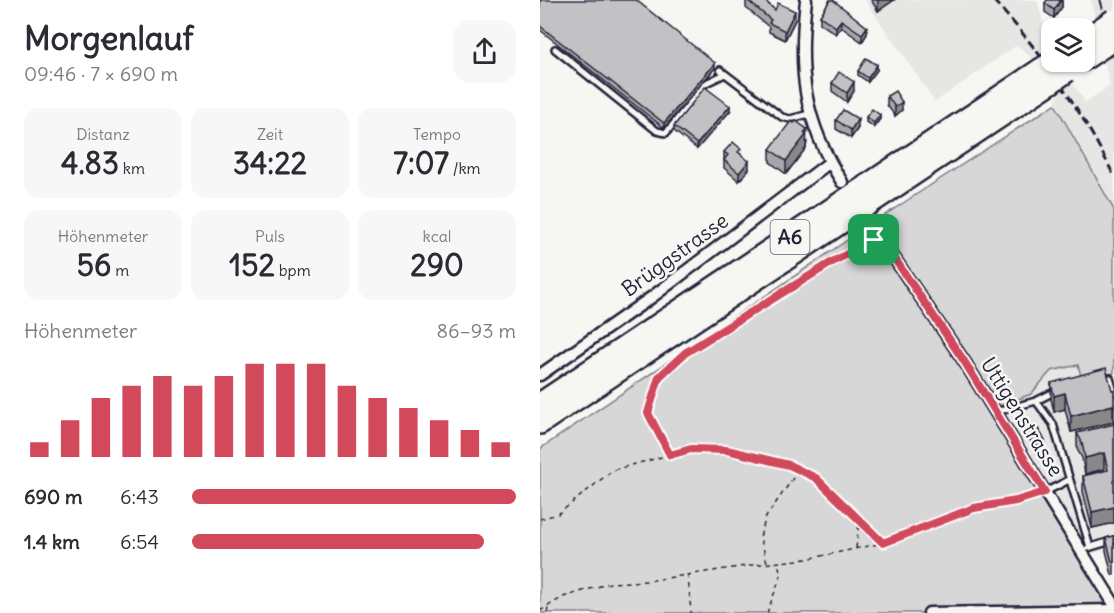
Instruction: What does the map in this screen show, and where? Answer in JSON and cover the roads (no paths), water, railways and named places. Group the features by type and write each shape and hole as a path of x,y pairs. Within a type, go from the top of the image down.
{"highway":[{"name":"A6","path":"540,404 1052,72"},
{"name":"A6","path":"540,423 1053,72"}],"street":[{"path":"806,0 801,60 809,114 830,162 842,182"},
{"name":"Brüggstrasse","path":"540,375 652,297 830,162"},
{"name":"Uttigenstrasse","path":"871,224 996,412 1045,492 1085,549 1114,604"},
{"path":"929,613 1114,610"}],"lane":[{"path":"555,49 657,131 666,133 706,83 723,72 782,117 790,119 809,114"},
{"path":"1099,380 1110,378 1114,392"},
{"path":"996,412 1036,401 1046,394 1067,388"},
{"path":"1036,401 1053,424 1070,480 1085,549 1114,540"},
{"path":"1045,492 1070,480"}],"railway":[{"path":"993,0 1045,62 1089,129 1114,176"},
{"path":"1100,0 1114,58"}]}
